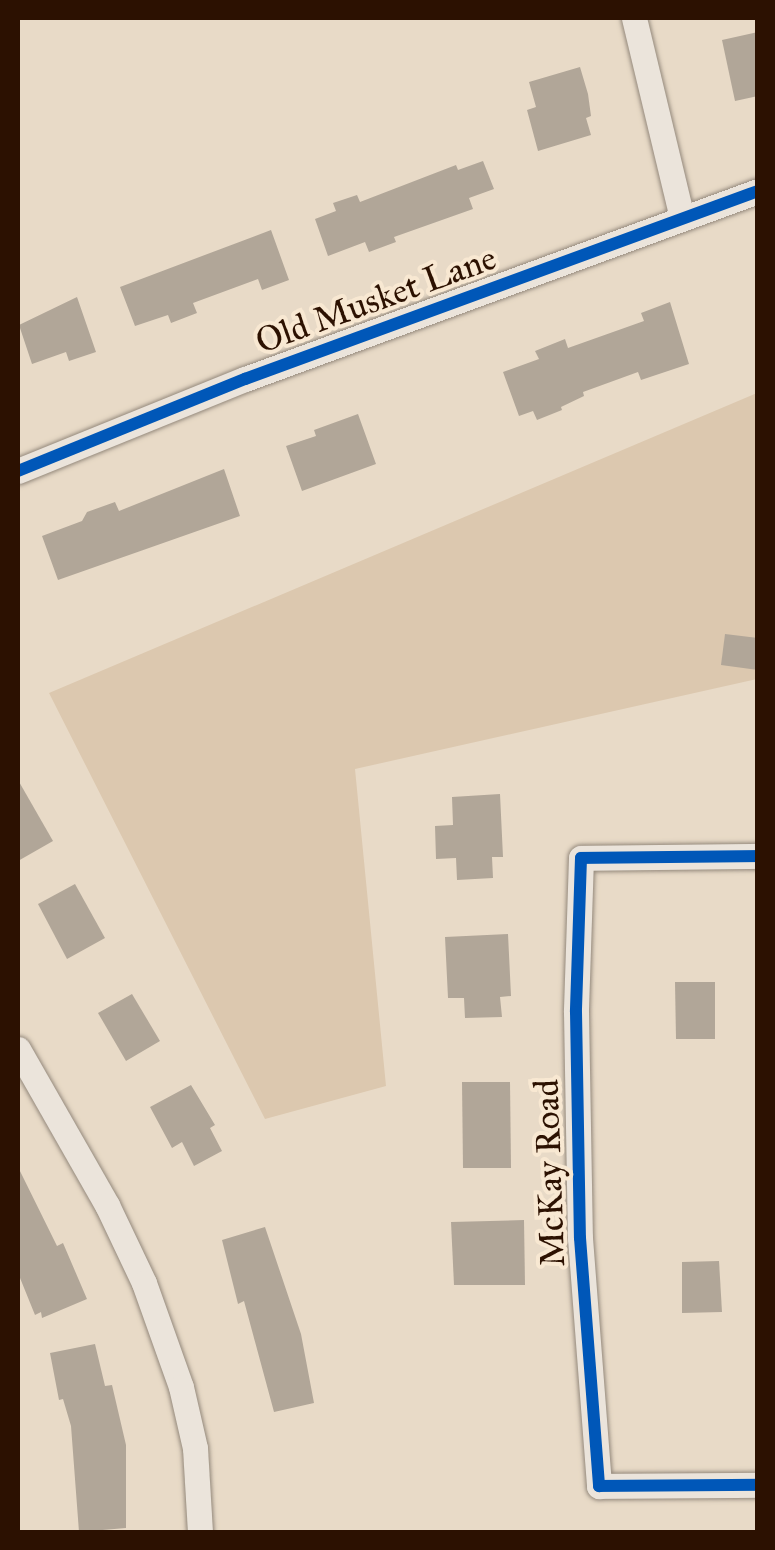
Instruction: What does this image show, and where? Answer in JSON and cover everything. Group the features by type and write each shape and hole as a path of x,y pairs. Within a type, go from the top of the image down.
{"street":[{"path":"634,18 682,218"},
{"name":"Old Musket Lane","path":"18,470 245,379 758,192"},
{"name":"McKay Road","path":"758,856 581,858 576,1012 580,1238 599,1486 758,1485"},
{"path":"18,1049 107,1205 144,1284 181,1387 195,1448 200,1532"}],"shaded area":[{"path":"757,393 757,679 355,769 386,1086 265,1119 49,693"}],"building":[{"path":"758,32 758,96 735,101 722,40"},
{"path":"580,67 588,94 591,116 586,118 591,135 538,151 527,110 536,107 529,82"},
{"path":"483,161 494,189 469,198 473,209 394,237 396,242 369,252 365,242 328,256 315,219 336,211 333,203 357,195 360,202 456,165 458,170"},
{"path":"271,230 289,280 262,290 258,279 193,303 197,313 171,323 168,315 135,326 120,287"},
{"path":"77,297 96,352 69,361 66,352 32,364 19,325"},
{"path":"670,302 689,364 641,380 638,372 583,392 584,396 561,407 562,410 537,420 533,411 519,416 503,372 539,359 535,351 565,339 568,348 644,321 641,313"},
{"path":"358,414 376,464 302,491 286,446 316,436 314,430"},
{"path":"224,469 240,516 58,580 42,536 82,521 87,512 115,502 119,511"},
{"path":"725,634 758,638 758,670 721,665"},
{"path":"18,780 53,841 18,861"},
{"path":"500,794 503,857 492,857 493,878 457,880 456,858 436,859 435,826 453,825 452,797"},
{"path":"75,884 105,938 67,959 38,904"},
{"path":"508,934 511,996 500,997 502,1017 465,1018 464,998 448,998 445,937"},
{"path":"675,982 715,982 715,1039 676,1039"},
{"path":"132,994 160,1041 126,1061 98,1013"},
{"path":"462,1082 510,1082 511,1168 463,1168"},
{"path":"191,1085 215,1125 210,1128 222,1151 194,1166 182,1142 172,1148 150,1107"},
{"path":"18,1167 57,1246 63,1243 87,1299 42,1318 41,1312 35,1315 18,1273"},
{"path":"524,1220 525,1285 454,1285 451,1222"},
{"path":"265,1227 301,1334 314,1403 274,1412 244,1301 238,1304 222,1240"},
{"path":"719,1261 722,1312 682,1313 682,1262"},
{"path":"95,1344 105,1386 112,1385 126,1445 126,1528 79,1532 71,1426 63,1399 59,1400 50,1353"}],"cycle path":[{"path":"18,471 245,379 758,191"},
{"path":"758,856 581,858 576,1012 580,1238 599,1486 758,1485"}]}
